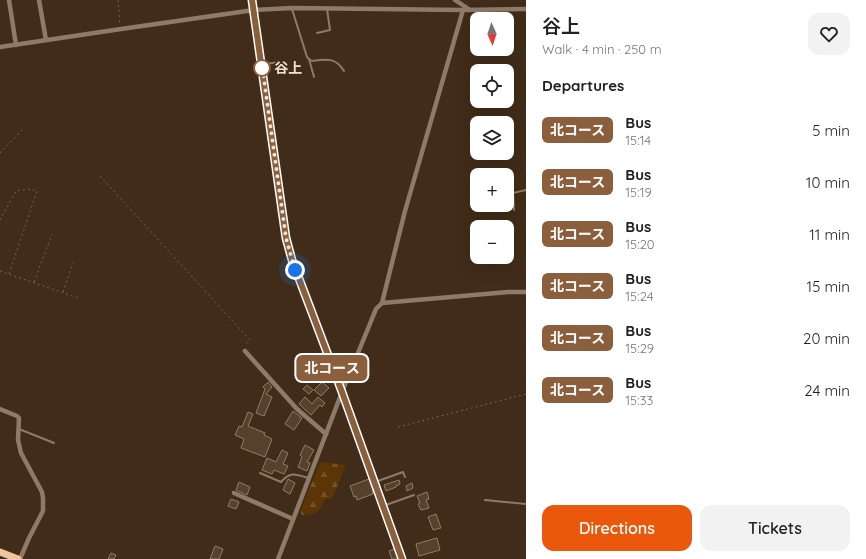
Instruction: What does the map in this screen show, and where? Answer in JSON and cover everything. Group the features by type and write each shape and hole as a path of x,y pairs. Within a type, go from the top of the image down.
{"main road":[{"path":"0,552 16,559"}],"street":[{"path":"9,0 16,44"},
{"path":"39,0 46,40"},
{"path":"252,0 286,238 290,253 298,279 342,392 402,559"},
{"path":"455,0 470,10"},
{"path":"0,47 254,10 292,8 526,10"},
{"path":"278,559 342,392 376,309 382,303 405,211 463,10"},
{"path":"382,303 508,292 526,292"},
{"path":"245,351 297,408 326,434"},
{"path":"0,409 17,416 20,420 18,440 21,453 42,492 43,511 16,559"},
{"path":"234,493 293,519"}],"lane":[{"path":"292,8 314,77"},
{"path":"317,33 330,30 327,9"},
{"path":"309,59 312,61 332,60 342,66 344,71"},
{"path":"262,65 283,62"},
{"path":"514,193 526,190"},
{"path":"18,429 54,443"},
{"path":"375,482 403,472 404,477"},
{"path":"260,473 281,482 286,476 292,474 297,474 309,479"},
{"path":"383,506 414,495"},
{"path":"485,500 526,504"}],"path":[{"path":"118,0 121,29"},
{"path":"0,153 22,130"},
{"path":"100,176 250,340 245,345 245,351"},
{"path":"0,220 16,191 30,189 37,191 9,274"},
{"path":"34,283 52,234"},
{"path":"63,293 73,263"},
{"path":"0,271 78,298"},
{"path":"398,427 526,394"}],"green space":[{"path":"320,462 346,465 332,499 325,499 317,512 302,515 300,512"}],"building":[{"path":"348,363 349,366 346,372 341,373 338,366"},
{"path":"322,367 327,377 321,380 315,370"},
{"path":"268,382 272,387 266,394 272,397 264,416 256,413 265,389 263,387"},
{"path":"322,382 329,388 321,396 314,390"},
{"path":"307,385 313,390 309,394 303,389"},
{"path":"305,397 312,404 318,397 325,403 322,407 320,405 311,415 299,404"},
{"path":"293,411 302,418 294,430 285,424"},
{"path":"248,412 253,414 248,426 265,433 264,435 272,439 265,457 241,448 244,439 235,435 239,426 242,427"},
{"path":"305,445 314,450 307,462 310,463 307,471 298,467 302,457 300,455"},
{"path":"282,450 288,453 283,464 288,466 284,474 274,470 272,474 262,470 267,458 276,462"},
{"path":"288,479 295,483 290,494 283,490"},
{"path":"369,479 373,494 357,500 356,496 354,497 350,486"},
{"path":"399,480 400,484 386,491 384,485"},
{"path":"239,482 250,487 247,495 236,490"},
{"path":"412,483 413,488 407,491 406,486"},
{"path":"427,492 429,499 426,500 429,508 421,510 418,504 420,503 417,496"},
{"path":"231,499 239,502 236,509 228,506"},
{"path":"436,514 441,528 433,530 428,517"},
{"path":"437,538 440,550 419,556 416,544"},
{"path":"215,546 223,549 219,559 210,559"},
{"path":"395,549 398,559 392,559 389,551"},
{"path":"111,553 116,555 114,559 108,559"}],"bus line":[{"name":"北コース","path":"252,0 286,238 298,279 342,392 402,559"}],"place":[{"name":"谷上","path":"262,68"}],"route":[{"path":"262,68 262,65 286,238 295,270"}]}
